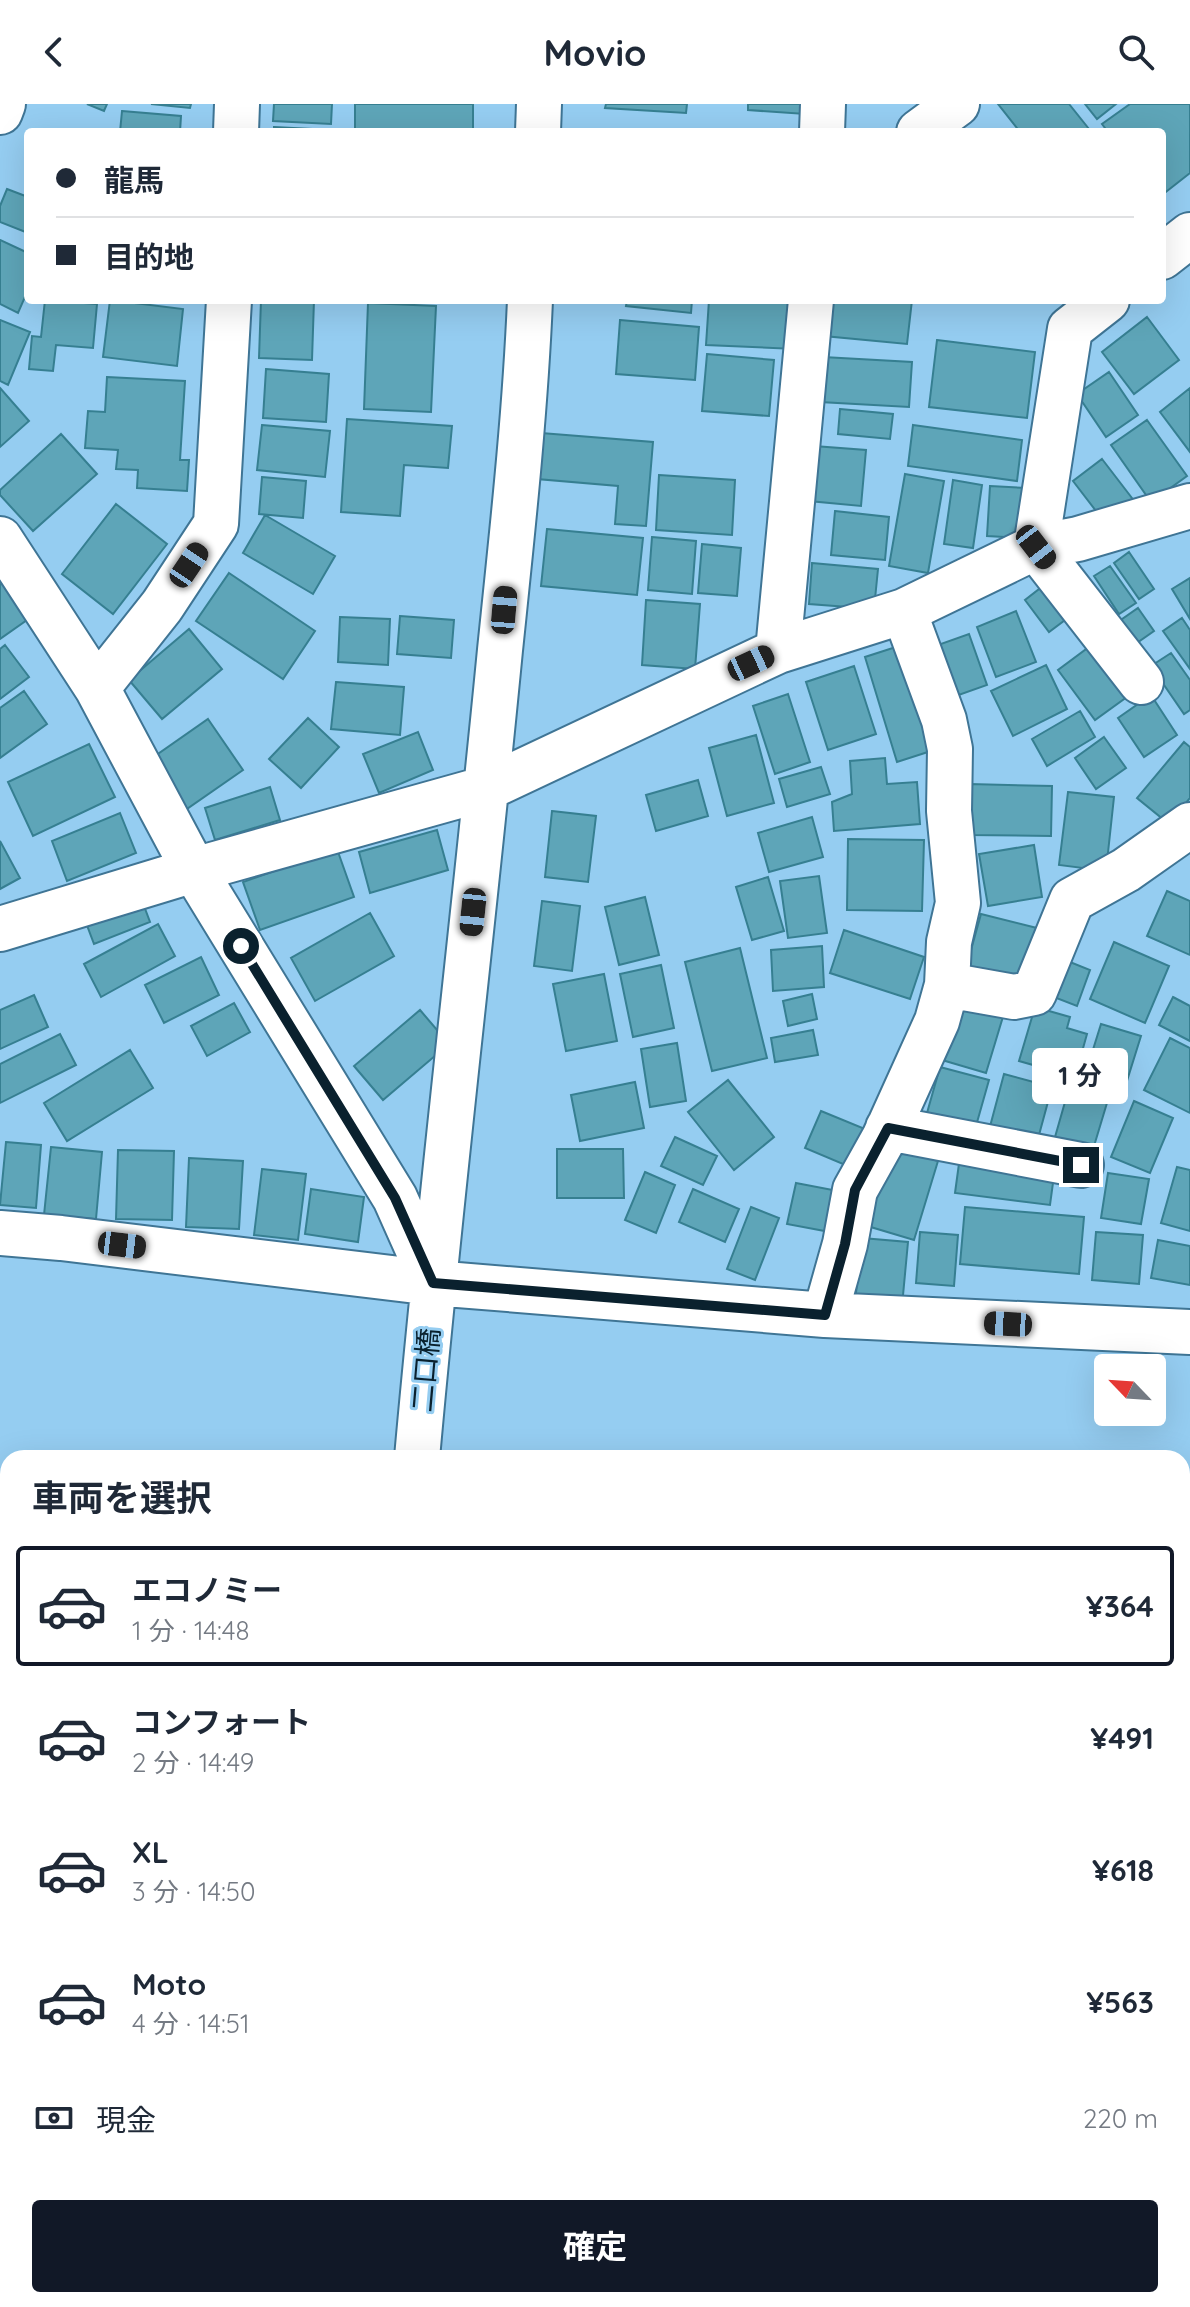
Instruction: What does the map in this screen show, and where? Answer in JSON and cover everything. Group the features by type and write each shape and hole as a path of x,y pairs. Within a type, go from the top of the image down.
{"street":[{"path":"0,112 3,104"},
{"path":"236,128 237,104"},
{"path":"538,128 539,104"},
{"path":"822,128 823,104"},
{"path":"924,128 957,104"},
{"path":"1166,254 1190,235"},
{"path":"97,688 162,606 216,524 229,304"},
{"name":"二口橋","path":"418,1450 487,788 527,374 530,304"},
{"path":"778,651 811,304"},
{"path":"1102,304 1070,329 1036,547 1141,682"},
{"path":"0,929 194,870 487,788 778,651 904,611 1036,547 1078,539 1190,506"},
{"path":"0,539 97,688 194,870 395,1198 433,1283"},
{"path":"825,1315 845,1244 855,1190 888,1128 937,1021 947,985 949,942 958,903 949,811 950,749 944,720 904,611"},
{"path":"947,985 1014,997 1034,993 1072,900 1126,870 1190,825"},
{"path":"888,1128 1081,1165"},
{"path":"0,1233 433,1283 825,1315 1190,1332"}],"building":[{"path":"87,104 107,104 104,111"},
{"path":"151,104 191,104 190,108"},
{"path":"274,104 332,104 331,124 273,121"},
{"path":"355,104 473,104 473,128 355,128"},
{"path":"606,104 687,104 686,113 605,108"},
{"path":"748,104 805,104 805,114 748,110"},
{"path":"998,104 1069,104 1088,128 1017,128"},
{"path":"1085,104 1116,104 1097,119"},
{"path":"1130,104 1190,104 1190,173 1166,192 1166,128 1105,128 1102,124"},
{"path":"122,111 181,116 180,128 120,128"},
{"path":"7,189 24,195 24,231 0,222 0,206"},
{"path":"0,240 24,251 24,299 18,313 0,304"},
{"path":"45,304 97,304 93,348 56,345 53,371 29,369 32,336 41,337"},
{"path":"110,304 183,309 177,366 103,357"},
{"path":"261,304 314,304 312,360 259,358"},
{"path":"368,304 436,306 431,412 364,409"},
{"path":"626,304 692,304 691,313"},
{"path":"709,304 798,304 795,349 706,345"},
{"path":"828,304 912,304 907,344 824,336"},
{"path":"1147,317 1179,360 1134,394 1102,352"},
{"path":"0,320 30,332 8,385 0,381"},
{"path":"620,320 699,327 695,380 616,374"},
{"path":"937,340 1035,352 1027,418 929,407"},
{"path":"707,354 774,360 769,416 702,411"},
{"path":"823,357 912,362 909,407 820,402"},
{"path":"266,369 329,374 326,422 263,418"},
{"path":"1109,372 1138,415 1106,437 1077,394"},
{"path":"107,377 185,381 180,460 189,460 187,491 137,488 138,470 116,469 118,450 85,448 88,411 105,412"},
{"path":"0,388 29,421 0,447"},
{"path":"1190,388 1190,452 1160,412"},
{"path":"840,409 893,414 890,439 838,434"},
{"path":"347,419 452,426 448,468 404,465 400,516 341,512"},
{"path":"1147,420 1187,476 1151,502 1111,445"},
{"path":"262,425 330,431 325,477 257,470"},
{"path":"913,425 1022,440 1017,481 908,466"},
{"path":"541,433 653,442 646,526 615,524 618,486 537,479"},
{"path":"61,434 97,474 33,531 0,495 0,490"},
{"path":"814,446 866,450 861,506 809,501"},
{"path":"1102,459 1135,502 1106,524 1073,481"},
{"path":"905,474 944,481 928,573 889,566"},
{"path":"659,475 735,480 732,535 656,530"},
{"path":"262,477 306,481 303,518 259,514"},
{"path":"953,480 982,485 973,548 944,544"},
{"path":"990,486 1026,488 1023,538 987,536"},
{"path":"116,504 167,544 113,614 62,574"},
{"path":"835,511 889,517 885,560 831,555"},
{"path":"265,515 335,556 313,594 243,553"},
{"path":"547,529 643,538 637,595 541,586"},
{"path":"652,537 696,541 692,594 648,590"},
{"path":"702,544 741,548 737,596 698,593"},
{"path":"1129,552 1154,589 1139,599 1114,563"},
{"path":"812,563 878,569 874,609 809,604"},
{"path":"1110,566 1136,603 1119,614 1094,576"},
{"path":"229,573 315,631 283,679 196,621"},
{"path":"1190,578 1190,619 1172,589"},
{"path":"1052,579 1077,611 1049,632 1025,600"},
{"path":"2,583 27,620 0,639 0,585"},
{"path":"646,600 700,604 695,669 642,665"},
{"path":"1138,608 1154,631 1131,647 1115,624"},
{"path":"1016,611 1036,662 996,677 977,627"},
{"path":"400,616 454,620 451,658 397,654"},
{"path":"340,617 390,619 388,665 338,662"},
{"path":"1182,618 1190,630 1190,669 1163,631"},
{"path":"189,629 222,669 162,719 129,680"},
{"path":"969,634 987,685 953,697 935,646"},
{"path":"1093,644 1131,694 1095,720 1058,670"},
{"path":"5,645 29,677 0,699 0,649"},
{"path":"902,645 934,750 897,762 865,657"},
{"path":"1171,653 1190,680 1190,710 1184,714 1151,666"},
{"path":"1046,665 1067,709 1013,736 991,691"},
{"path":"854,666 876,734 828,750 806,682"},
{"path":"336,682 404,687 400,735 331,729"},
{"path":"24,691 47,724 0,758 0,708"},
{"path":"788,694 810,762 775,774 753,706"},
{"path":"1151,695 1177,735 1144,757 1118,718"},
{"path":"1080,711 1095,737 1047,766 1032,739"},
{"path":"308,718 339,747 301,788 269,759"},
{"path":"208,719 243,770 181,813 145,763"},
{"path":"418,732 433,770 379,793 363,754"},
{"path":"756,735 774,803 727,816 709,748"},
{"path":"1104,737 1126,768 1096,789 1075,758"},
{"path":"1184,742 1190,747 1190,798 1169,824 1137,798"},
{"path":"89,744 115,797 33,836 8,782"},
{"path":"885,758 887,784 917,782 920,824 834,831 832,802 852,794 850,761"},
{"path":"821,767 830,794 787,807 779,779"},
{"path":"698,780 708,816 656,831 646,795"},
{"path":"969,784 1052,786 1051,836 968,835"},
{"path":"270,787 280,820 215,840 205,808"},
{"path":"1068,792 1114,797 1106,871 1059,865"},
{"path":"552,811 596,816 588,882 545,877"},
{"path":"120,813 136,853 67,881 52,841"},
{"path":"812,817 823,857 769,872 758,833"},
{"path":"437,830 448,870 370,893 359,852"},
{"path":"848,839 924,840 922,911 847,910"},
{"path":"0,841 20,878 0,889"},
{"path":"1034,845 1042,897 988,906 979,854"},
{"path":"337,849 354,897 260,930 243,882"},
{"path":"819,876 827,933 788,938 780,881"},
{"path":"768,877 784,931 752,940 736,887"},
{"path":"1167,891 1190,901 1190,955 1147,936"},
{"path":"645,897 659,955 619,965 605,907"},
{"path":"141,898 150,922 94,944 85,920"},
{"path":"542,901 580,906 572,971 534,966"},
{"path":"370,913 394,956 315,1001 291,958"},
{"path":"981,914 1037,928 1023,983 966,968"},
{"path":"158,924 175,956 101,997 84,964"},
{"path":"844,930 924,957 910,999 830,973"},
{"path":"1114,942 1169,966 1145,1023 1090,999"},
{"path":"822,946 824,987 773,991 771,950"},
{"path":"740,948 767,1058 712,1071 685,962"},
{"path":"201,957 219,995 164,1023 145,985"},
{"path":"1060,958 1090,970 1077,1006 1046,994"},
{"path":"661,965 674,1028 633,1037 620,974"},
{"path":"604,974 617,1041 566,1051 553,984"},
{"path":"812,994 817,1019 788,1026 783,1001"},
{"path":"34,995 48,1027 0,1049 0,1010"},
{"path":"960,997 1005,1010 986,1073 942,1060"},
{"path":"1173,997 1190,1006 1190,1041 1159,1025"},
{"path":"234,1003 250,1032 207,1056 191,1026"},
{"path":"1035,1007 1070,1017 1067,1028 1087,1034 1075,1077 1019,1061"},
{"path":"420,1010 449,1044 383,1100 354,1066"},
{"path":"1101,1024 1141,1036 1126,1084 1086,1072"},
{"path":"813,1030 818,1055 775,1062 771,1038"},
{"path":"60,1034 76,1065 0,1103 0,1064"},
{"path":"1170,1038 1190,1048 1190,1113 1144,1090"},
{"path":"677,1043 686,1101 650,1107 641,1049"},
{"path":"130,1050 153,1088 67,1141 44,1103"},
{"path":"940,1067 989,1080 974,1133 925,1120"},
{"path":"1004,1074 1052,1087 1036,1146 988,1134"},
{"path":"728,1080 774,1137 734,1170 688,1112"},
{"path":"1071,1081 1110,1093 1091,1156 1053,1144"},
{"path":"635,1082 644,1128 580,1141 571,1095"},
{"path":"1134,1101 1173,1118 1150,1173 1111,1157"},
{"path":"821,1111 865,1129 850,1167 805,1148"},
{"path":"675,1137 717,1156 703,1185 661,1166"},
{"path":"6,1142 41,1145 36,1208 0,1205"},
{"path":"889,1146 938,1161 914,1240 864,1225"},
{"path":"51,1147 102,1152 96,1219 44,1215"},
{"path":"557,1149 623,1149 624,1198 557,1198"},
{"path":"118,1150 174,1151 172,1220 116,1219"},
{"path":"960,1156 1055,1168 1050,1205 955,1193"},
{"path":"189,1158 243,1161 239,1229 186,1227"},
{"path":"1177,1167 1190,1170 1190,1231 1161,1223"},
{"path":"262,1169 306,1174 298,1240 254,1235"},
{"path":"645,1172 675,1185 656,1233 625,1220"},
{"path":"1108,1173 1149,1179 1141,1224 1101,1218"},
{"path":"796,1183 838,1191 830,1232 787,1224"},
{"path":"311,1189 364,1197 358,1242 305,1234"},
{"path":"693,1189 739,1209 725,1242 679,1222"},
{"path":"751,1207 779,1218 755,1280 727,1269"},
{"path":"965,1207 1084,1217 1079,1274 960,1264"},
{"path":"920,1232 958,1235 954,1286 916,1283"},
{"path":"1096,1232 1143,1235 1139,1284 1092,1280"},
{"path":"862,1238 908,1242 902,1306 855,1302"},
{"path":"1158,1240 1190,1246 1190,1285 1151,1278"}],"route":[{"path":"241,946 395,1198 433,1283 825,1315 845,1244 855,1190 888,1128 1081,1165"}]}
